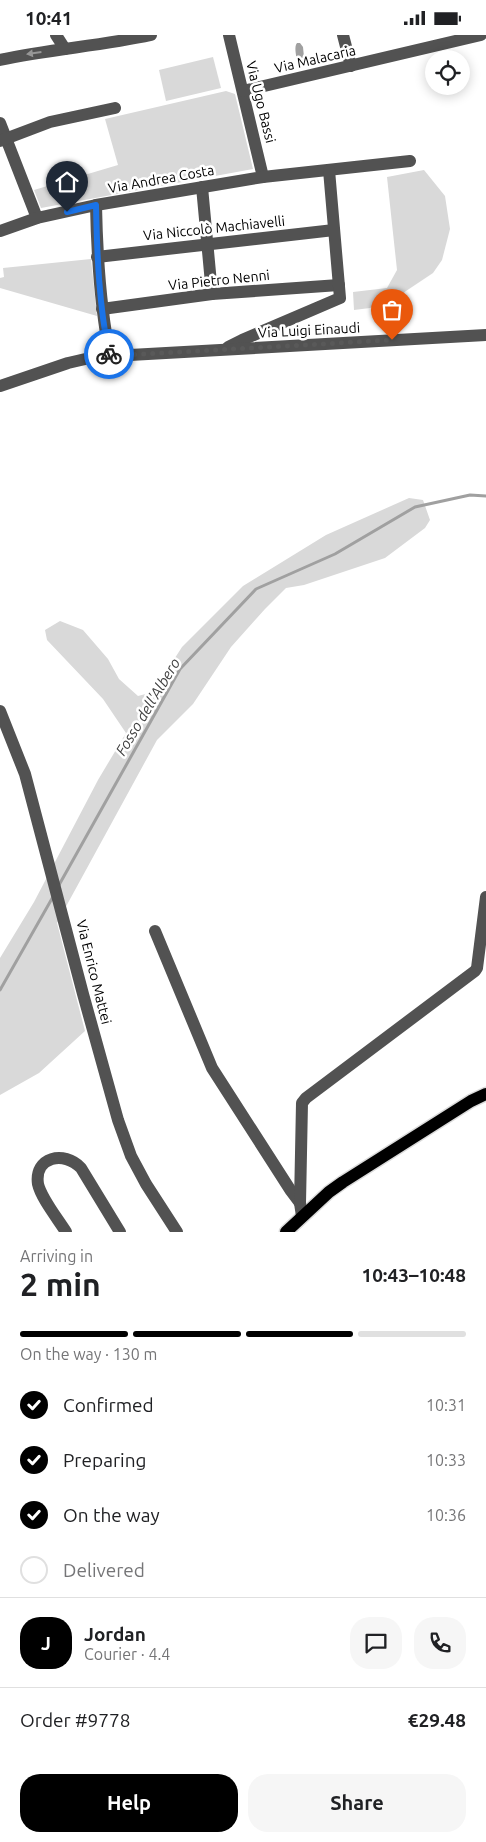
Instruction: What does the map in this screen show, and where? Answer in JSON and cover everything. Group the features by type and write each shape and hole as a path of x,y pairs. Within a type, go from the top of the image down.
{"main road":[{"path":"286,1232 343,1182 471,1101 486,1094"}],"street":[{"path":"56,35 65,49"},
{"path":"0,60 25,54 65,49 93,40 151,35"},
{"name":"Via Ugo Bassi","path":"229,35 263,177"},
{"path":"343,35 351,66"},
{"name":"Via Malacaria","path":"243,91 481,35"},
{"path":"3,139 50,122 115,108"},
{"path":"0,123 3,139 37,218"},
{"name":"Via Andrea Costa","path":"0,231 37,218 96,205 263,177 410,161"},
{"path":"329,170 339,285"},
{"path":"202,187 212,294"},
{"path":"96,205 97,257 102,309 110,356"},
{"name":"Via Niccolò Machiavelli","path":"97,257 334,230"},
{"name":"Via Pietro Nenni","path":"102,309 212,294 339,285"},
{"name":"Via Luigi Einaudi","path":"224,350 242,340 340,298 339,285"},
{"name":"Via Luigi Einaudi","path":"0,386 68,363 94,357 486,335"},
{"name":"Via Enrico Mattei","path":"0,711 25,774 105,1075 131,1156 146,1184 177,1232"},
{"path":"302,1216 300,1203 302,1103 475,971 477,968 486,897"},
{"path":"155,931 212,1067 300,1203"},
{"path":"66,1232 38,1184 42,1167 49,1160 58,1157 67,1157 75,1161 81,1168 120,1232"}],"shaded area":[{"path":"297,43 300,43 303,47 304,57 299,61 297,60 296,53"},
{"path":"213,57 221,88 166,101 159,70"},
{"path":"226,91 235,94 253,169 41,208 34,190 118,165 105,119"},
{"path":"424,170 445,196 450,229 442,260 433,273 397,297 370,308 354,310 353,292 387,288 397,270 387,177"},
{"path":"91,259 97,316 0,288 0,278 4,277 3,268"},
{"path":"409,498 423,500 430,520 425,528 385,558 304,585 286,588 231,647 193,704 157,740 57,923 85,1031 39,1073 0,1095 0,958 34,902 98,780 126,733 103,699 47,640 45,630 60,621 83,630 108,659 119,679 138,696 153,692 182,647 243,586 326,535"}],"waterway":[{"name":"Fosso dell'Albero","path":"59,885 180,669 256,589 335,554 415,507 470,495 486,496"},
{"name":"Fosso dell'Albero","path":"0,990 54,895"}],"way so far":[{"path":"109,354 110,356 392,340"}],"route":[{"path":"67,212 96,205 97,257 109,354"}]}
